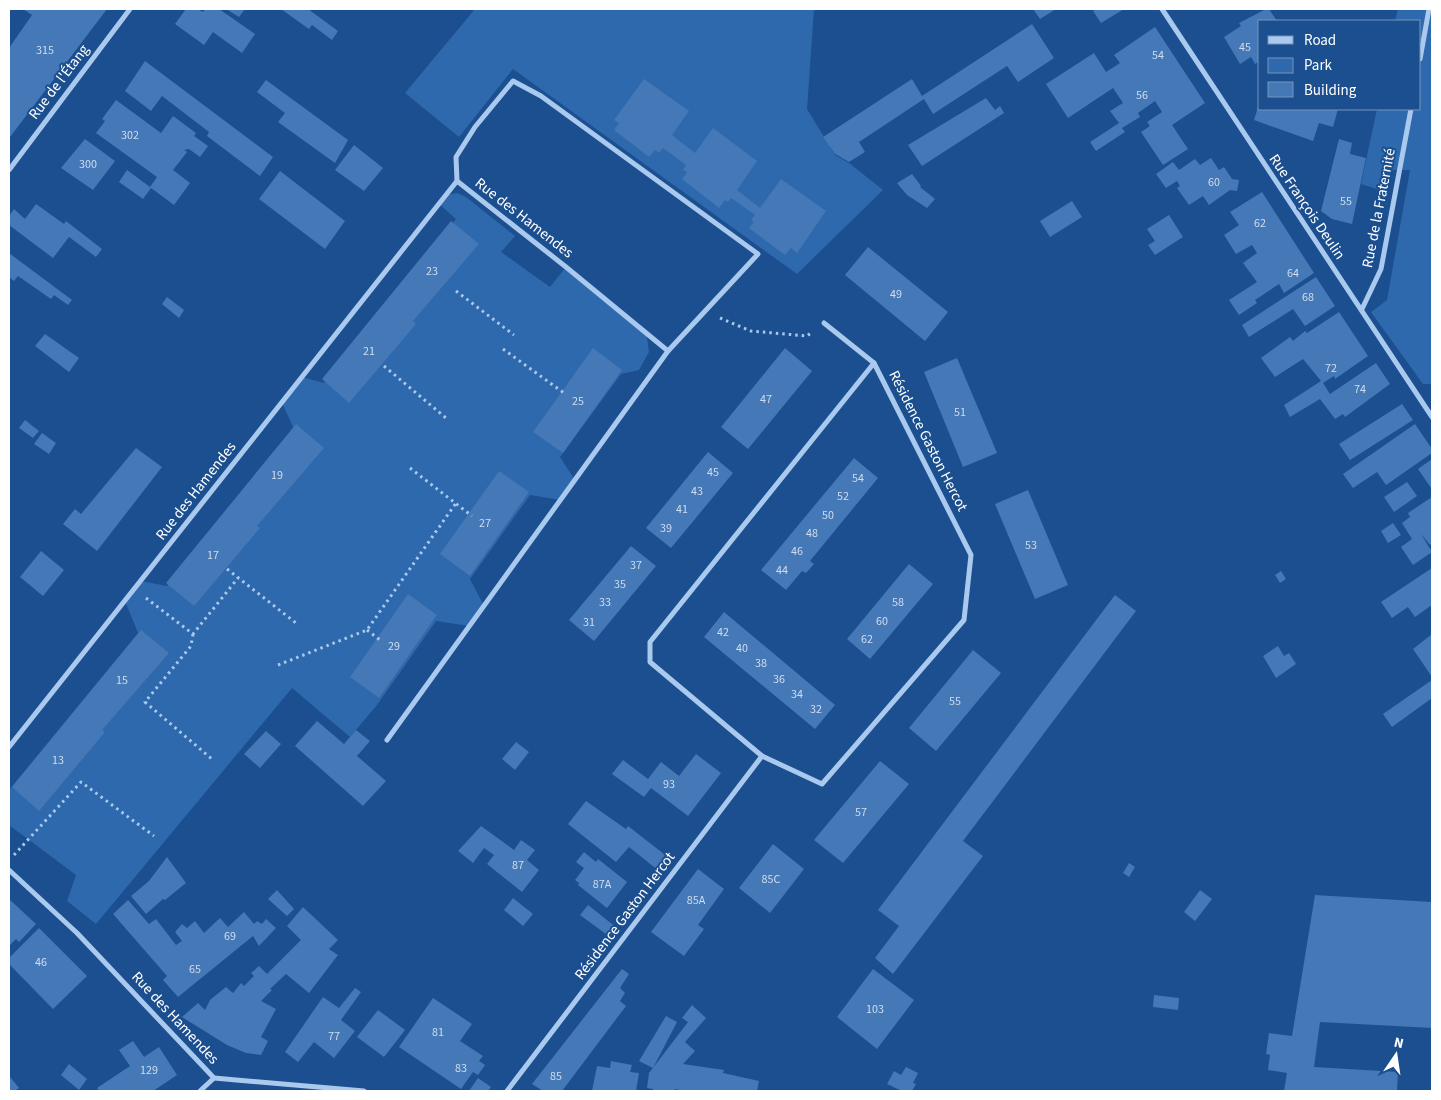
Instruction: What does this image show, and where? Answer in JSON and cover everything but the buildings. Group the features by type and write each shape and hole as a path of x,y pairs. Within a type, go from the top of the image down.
{"street":[{"name":"Rue de l'Étang","path":"9,170 130,9"},
{"name":"Rue François Deulin","path":"1162,9 1432,417"},
{"path":"1421,53 1429,9"},
{"path":"387,740 668,351 758,254 541,96 513,81 475,128 456,157 457,181"},
{"name":"Rue de la Fraternité","path":"1362,309 1381,269 1411,110"},
{"name":"Rue des Hamendes","path":"9,747 457,181 668,351"},
{"path":"824,323 874,363"},
{"name":"Résidence Gaston Hercot","path":"874,363 971,555 964,620 822,784 762,756 650,662 650,642 874,363"},
{"name":"Résidence Gaston Hercot","path":"507,1091 762,756"},
{"name":"Rue des Hamendes","path":"9,870 77,933 214,1078 364,1091"},
{"path":"200,1091 214,1078"}],"path":[{"path":"456,291 514,335"},
{"path":"706,312 751,331 807,336 824,323"},
{"path":"503,349 564,393"},
{"path":"384,366 446,418"},
{"path":"410,468 472,516"},
{"path":"278,665 367,630 456,503"},
{"path":"227,569 296,623"},
{"path":"214,760 145,702 192,646 193,634 238,578"},
{"path":"134,589 193,634"},
{"path":"367,630 380,640"},
{"path":"9,861 81,782 154,836"}],"green space":[{"path":"475,9 814,9 807,109 835,155 849,163 883,190 797,274 513,69 459,137 405,93"},
{"path":"1398,9 1432,9 1432,384 1423,384 1371,312 1387,300 1410,170 1393,170 1380,190 1361,184 1377,110 1421,110 1421,20 1395,20"},
{"path":"457,193 466,197 515,236 501,252 550,287 566,267 646,331 649,352 639,370 621,374 560,457 575,480 561,500 530,495 470,579 484,606 469,626 436,621 377,705 350,737 292,688 96,924 67,901 76,875 9,825 9,790 138,633 125,601 141,581 167,586 294,429 282,403 302,377 324,383 456,219 439,204 446,195"}]}
